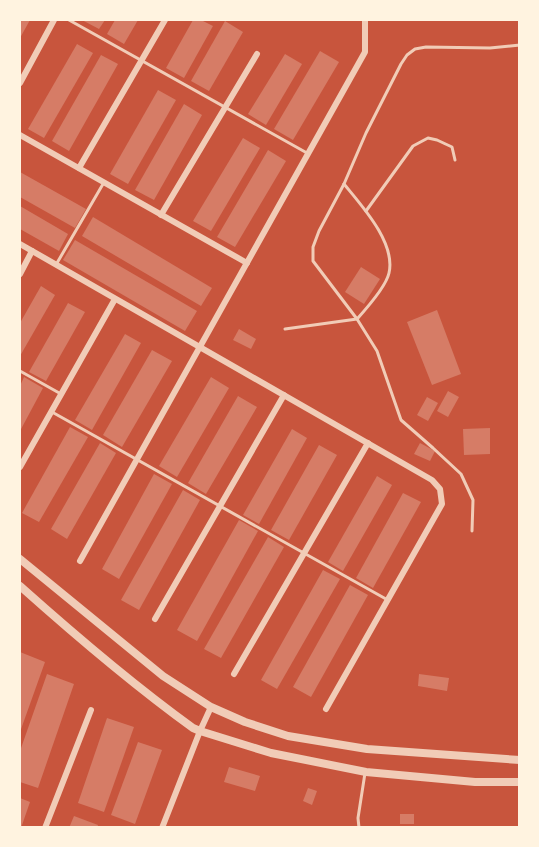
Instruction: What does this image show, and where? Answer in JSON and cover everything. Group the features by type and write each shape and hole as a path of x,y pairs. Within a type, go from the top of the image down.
{"street":[{"path":"20,83 54,20"},
{"path":"79,168 165,20"},
{"path":"80,561 365,52 365,20"},
{"path":"161,215 257,54"},
{"path":"20,135 247,263"},
{"path":"20,244 432,480 440,489 442,504 326,710"},
{"path":"20,274 32,251"},
{"path":"20,467 115,299"},
{"path":"155,619 284,395"},
{"path":"234,674 368,443"},
{"path":"20,559 163,676 211,707 245,722 288,736 344,746 517,759"},
{"path":"20,586 88,647 193,728 200,731 271,753 366,772 475,782 519,783"},
{"path":"162,828 211,707"},
{"path":"45,828 91,710"}],"lane":[{"path":"69,20 308,154"},
{"path":"472,531 473,500 461,474 401,420 377,351 357,319 313,261 313,247 366,133 400,64 407,55 415,49 426,46 490,48 519,45"},
{"path":"366,211 413,146 428,138 438,140 452,147 455,160"},
{"path":"56,265 104,183"},
{"path":"285,329 357,319 374,300 389,274 390,261 385,239 344,184"},
{"path":"20,370 61,394"},
{"path":"51,411 388,600"},
{"path":"359,828 358,818 366,772"}],"building":[{"path":"20,20 30,20 20,38"},
{"path":"82,20 105,20 99,29"},
{"path":"115,20 138,20 124,44 107,34"},
{"path":"193,20 201,20 213,26 184,78 166,68"},
{"path":"225,21 243,32 209,91 191,81"},
{"path":"77,44 93,53 44,138 28,129"},
{"path":"320,51 339,62 293,140 274,129"},
{"path":"285,54 302,64 266,125 248,114"},
{"path":"101,55 118,64 69,151 52,141"},
{"path":"158,90 176,100 128,184 110,174"},
{"path":"184,104 202,115 154,200 135,190"},
{"path":"243,138 260,148 211,231 193,221"},
{"path":"268,150 286,161 235,247 217,237"},
{"path":"20,172 86,209 75,228 20,197"},
{"path":"20,206 68,234 59,251 20,229"},
{"path":"93,217 212,288 201,306 82,236"},
{"path":"75,240 197,311 185,331 63,260"},
{"path":"361,267 380,279 364,304 345,292"},
{"path":"41,286 55,295 20,356 20,323"},
{"path":"68,303 85,312 46,381 29,372"},
{"path":"437,310 461,374 432,385 407,322"},
{"path":"239,329 256,339 251,349 233,340"},
{"path":"125,334 141,343 92,430 75,420"},
{"path":"152,350 172,361 122,447 103,435"},
{"path":"24,377 43,388 20,431 20,386"},
{"path":"211,377 229,388 177,477 159,466"},
{"path":"448,391 459,397 448,417 437,411"},
{"path":"238,396 257,407 206,494 188,483"},
{"path":"427,397 438,403 428,421 417,415"},
{"path":"70,427 88,437 39,522 22,513"},
{"path":"490,428 490,454 464,455 463,429"},
{"path":"292,429 307,438 259,524 243,515"},
{"path":"100,443 116,453 67,539 51,529"},
{"path":"420,443 435,451 430,461 414,454"},
{"path":"319,445 337,455 289,540 271,530"},
{"path":"154,474 172,484 119,579 102,569"},
{"path":"377,476 392,485 343,571 328,562"},
{"path":"183,490 200,500 139,610 121,600"},
{"path":"403,493 421,502 373,588 356,578"},
{"path":"239,520 258,531 197,641 177,630"},
{"path":"268,537 284,547 221,658 204,649"},
{"path":"323,570 340,579 277,689 261,680"},
{"path":"350,585 368,595 311,697 293,687"},
{"path":"20,652 45,662 20,732"},
{"path":"47,674 74,684 38,788 20,782 20,751"},
{"path":"419,674 449,678 447,691 418,686"},
{"path":"107,718 134,727 104,812 78,803"},
{"path":"138,742 162,750 135,824 111,815"},
{"path":"229,767 260,776 255,791 224,782"},
{"path":"308,788 317,791 312,805 303,801"},
{"path":"20,798 30,802 21,828 20,828"},
{"path":"400,814 414,814 414,824 400,824"},
{"path":"74,816 98,825 97,828 69,828"}]}
